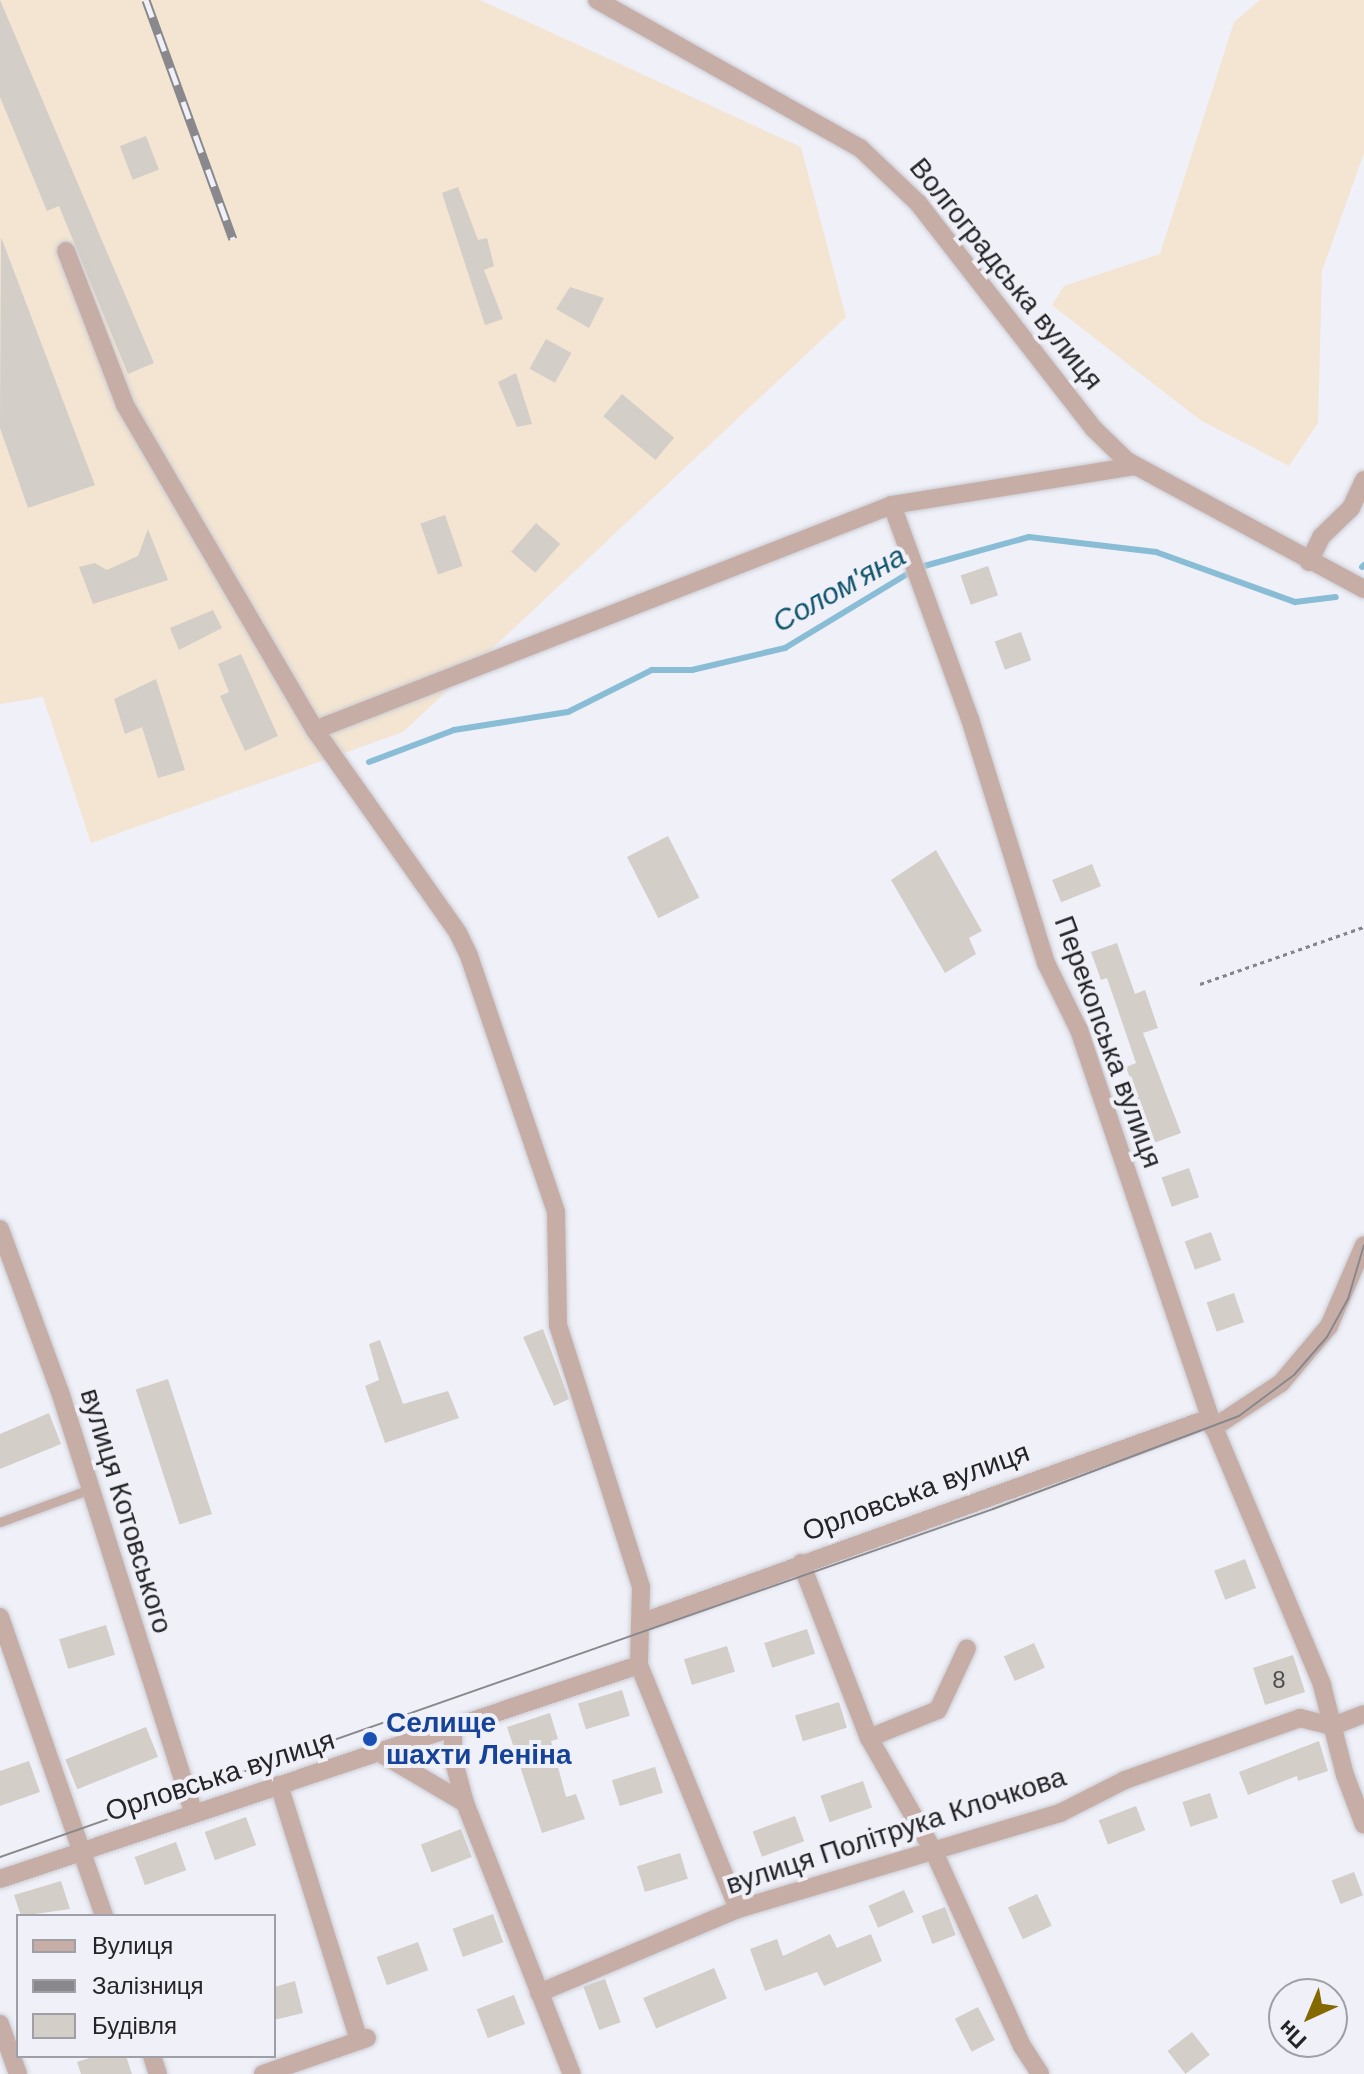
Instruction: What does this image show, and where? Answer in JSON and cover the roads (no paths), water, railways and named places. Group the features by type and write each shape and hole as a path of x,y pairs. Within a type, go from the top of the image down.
{"street":[{"name":"Волгоградська вулиця","path":"597,0 860,148 888,171 1094,429 1135,466 1364,589"},
{"path":"66,251 125,405 315,730 458,933 469,956 553,1200 558,1325 641,1587 643,1622 639,1665 738,1909"},
{"path":"315,730 892,505 1135,466"},
{"path":"1309,562 1321,537 1351,508 1364,480"},
{"name":"Перекопська вулиця","path":"892,505 970,719 1046,963 1079,1030 1211,1423 1322,1685 1364,1825"},
{"name":"вулиця Котовського","path":"0,1229 90,1489 193,1812"},
{"name":"Орловська вулиця","path":"643,1622 801,1563 1211,1423 1281,1383 1329,1326 1364,1245"},
{"path":"801,1563 869,1738 934,1852 1022,2046 1040,2074"},
{"path":"0,1617 103,1914"},
{"path":"869,1738 938,1710 967,1648"},
{"name":"Орловська вулиця","path":"0,1879 639,1665"},
{"name":"вулиця Політрука Клочкова","path":"539,1993 738,1909 1060,1813 1125,1780 1300,1718 1333,1726 1364,1714"},
{"path":"453,1729 465,1803 572,2074"},
{"path":"380,1753 465,1803"},
{"path":"263,2074 363,2040 279,1785"},
{"path":"0,2024 18,2074"}],"lane":[{"path":"0,1522 90,1489"}],"waterway":[{"name":"Солом'яна","path":"369,762 454,730 568,712 652,670 692,670 785,648 917,568 1029,537 1156,552 1295,602 1336,597"}],"tram line":[{"path":"0,1857 993,1509 1239,1416 1294,1375 1327,1337 1348,1299 1364,1245"}],"railway":[{"path":"146,0 233,239"}],"place":[{"name":"Селище шахти Леніна","path":"370,1739"}]}
